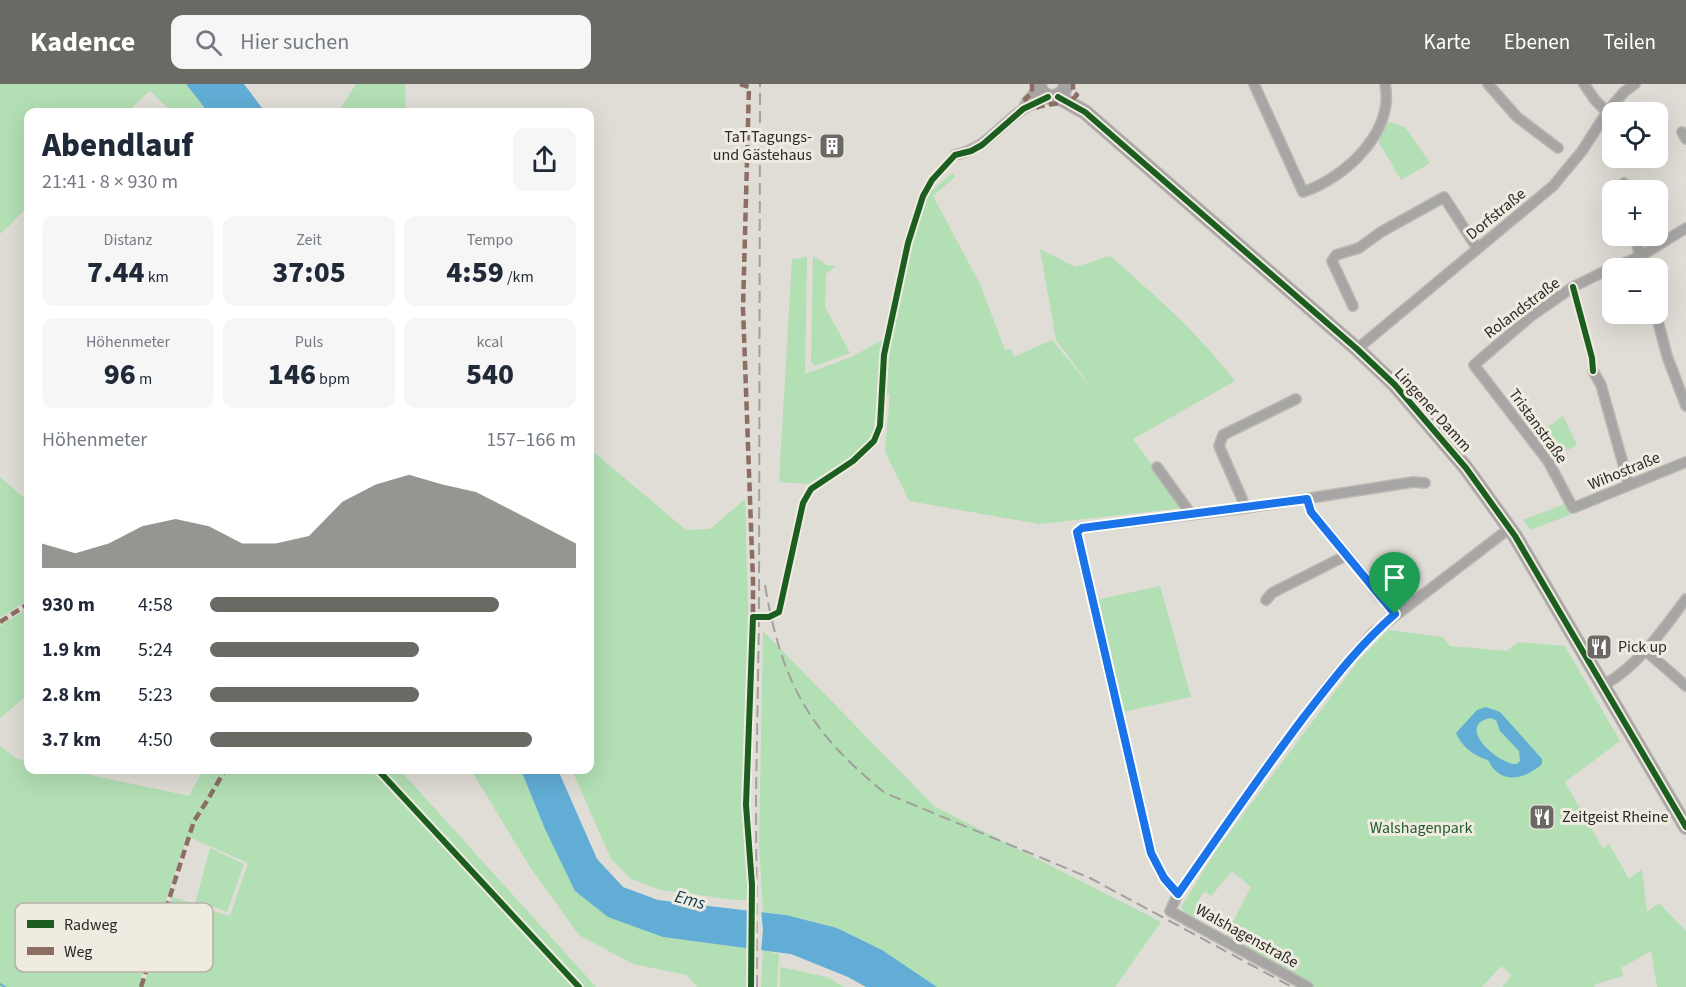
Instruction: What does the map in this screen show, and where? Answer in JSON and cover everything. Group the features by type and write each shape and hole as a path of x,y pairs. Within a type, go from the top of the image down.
{"main road":[{"name":"Lingener Damm","path":"1053,89 1082,105 1085,112 1357,349 1395,385 1460,460 1510,528 1686,827"}],"street":[{"path":"1254,84 1303,192 1342,170 1361,155 1373,139 1383,118 1385,84"},
{"path":"1488,84 1517,117 1558,148"},
{"path":"1584,84 1602,107"},
{"name":"Dorfstraße","path":"1616,102 1635,84"},
{"path":"955,155 971,151 982,145 1023,109 1027,101 1053,89"},
{"name":"Dorfstraße","path":"1357,349 1553,186 1582,151 1602,120"},
{"path":"1353,306 1332,261 1336,255 1359,248 1381,232 1443,197 1477,248"},
{"name":"Rolandstraße","path":"1474,364 1531,316 1573,287 1640,257 1686,228"},
{"path":"1637,246 1640,257"},
{"path":"1659,324 1686,406"},
{"name":"Tristanstraße","path":"1474,364 1548,461 1572,508"},
{"path":"1593,371 1601,385 1629,485"},
{"path":"1246,508 1219,446 1223,435 1296,399"},
{"name":"Wihostraße","path":"1572,508 1686,462"},
{"path":"1157,467 1191,514"},
{"path":"1425,483 1413,482 1246,508 1082,528 1077,532 1151,853 1164,878 1178,894 1277,753 1330,683 1374,632 1510,528"},
{"path":"1307,499 1311,512 1395,614"},
{"path":"1266,600 1272,593 1347,555"},
{"path":"1604,686 1622,675 1646,651 1686,599"},
{"path":"1646,651 1686,686"},
{"name":"Walshagenstraße","path":"1178,894 1170,911 1308,987"}],"green space":[{"path":"0,84 193,84 212,108 168,108 150,91 131,108 24,108 24,211 0,234"},
{"path":"356,84 405,84 406,108 341,108"},
{"path":"1390,122 1405,127 1430,163 1401,180 1378,141"},
{"path":"952,173 955,177 933,196 980,284 1005,350 1011,349 1014,357 1052,340 1095,392 1056,340 1040,249 1075,267 1110,256 1191,331 1235,381 1133,439 1184,508 1039,524 909,501 885,451 890,393 885,396 884,381 909,247 919,212 928,194"},
{"path":"813,256 827,265 836,266 826,274 825,307 850,353 815,366 811,362"},
{"path":"807,257 805,374 854,356 882,340 873,439 858,453 809,484 779,482 792,259"},
{"path":"1563,416 1577,445 1551,459 1535,436"},
{"path":"594,452 686,530 710,529 745,499 749,646 742,799 750,900 661,890 631,879 611,859 574,774 594,774"},
{"path":"0,477 24,498 24,603 0,618"},
{"path":"1565,504 1570,515 1530,530 1523,520"},
{"path":"1160,586 1191,697 1122,712 1096,600"},
{"path":"24,611 24,698 0,718 0,626"},
{"name":"Walshagenpark","path":"1388,630 1443,637 1450,646 1507,651 1518,642 1565,646 1620,741 1565,782 1603,849 1609,844 1629,879 1642,869 1647,912 1659,903 1686,931 1686,987 1657,987 1651,951 1621,968 1623,976 1596,984 1594,987 1502,987 1512,975 1501,966 1482,987 1314,987 1225,938 1251,887 1232,871 1211,896 1205,891 1199,899 1205,904 1192,921 1181,907 1218,848 1358,661"},
{"path":"763,631 934,806 1161,922 1115,987 937,987 882,950 837,928 786,915 763,912 759,845"},
{"path":"0,746 16,758 24,760 24,774 86,774 189,796 201,774 404,774 596,987 0,987"},
{"path":"473,774 523,774 545,829 663,937 748,948 749,987 697,987 687,975 633,964 579,935 530,867"},
{"path":"210,848 244,864 227,912 213,907 213,903 195,903"},
{"path":"172,897 192,903 170,903"},
{"path":"763,950 779,954 777,987 761,987"},
{"path":"780,967 827,977 844,987 780,987"}],"water":[{"path":"186,84 244,84 262,108 205,108"},
{"path":"1486,707 1500,712 1542,759 1542,764 1528,774 1506,776 1493,768 1488,760 1469,750 1456,733 1477,710","holes":["1490,718 1496,720 1500,731 1519,751 1520,761 1517,764 1501,759 1491,752 1478,737 1477,729 1480,722"]},
{"path":"523,774 560,774 597,859 623,887 658,900 786,915 837,928 882,950 937,987 866,987 848,977 791,954 663,937 608,917 575,891 545,829"}],"pier":[{"path":"750,907 761,909 763,930 761,953 750,951"}],"waterway":[{"path":"0,984 5,987"}],"railway":[{"path":"757,987 760,84"},
{"path":"765,585 780,649 802,702 836,748 885,793 1090,878 1292,987"}],"marked path":[{"path":"740,84 749,87 743,308 753,622"},
{"path":"1027,101 1025,99 1032,93 1032,84"},
{"path":"1036,108 1062,102 1066,105 1077,95 1073,92 1073,84"},
{"path":"0,622 24,607"},
{"path":"168,903 194,821 223,774"},
{"path":"141,987 146,972"}],"cycle path":[{"path":"751,987 752,885 746,805 753,617 769,617 779,612 803,503 811,489 853,461 874,441 880,426 884,355 908,243 923,196 932,180 955,155 971,151 982,145 1023,109 1048,97"},
{"path":"1058,97 1085,112 1357,349 1395,385 1466,468 1515,536 1686,827"},
{"path":"1573,287 1592,358 1593,371"},
{"path":"382,774 579,987"}],"place":[{"name":"TaT Tagungs- und Gästehaus","path":"832,146"},
{"name":"Pick up","path":"1599,647"},
{"name":"Zeitgeist Rheine","path":"1542,817"}],"route":[{"path":"1307,499 1311,512 1395,614 1374,632 1330,683 1277,753 1178,894 1164,878 1151,853 1077,532 1082,528 1307,499"}],"water label":[{"name":"Ems","path":"690,900"}]}
